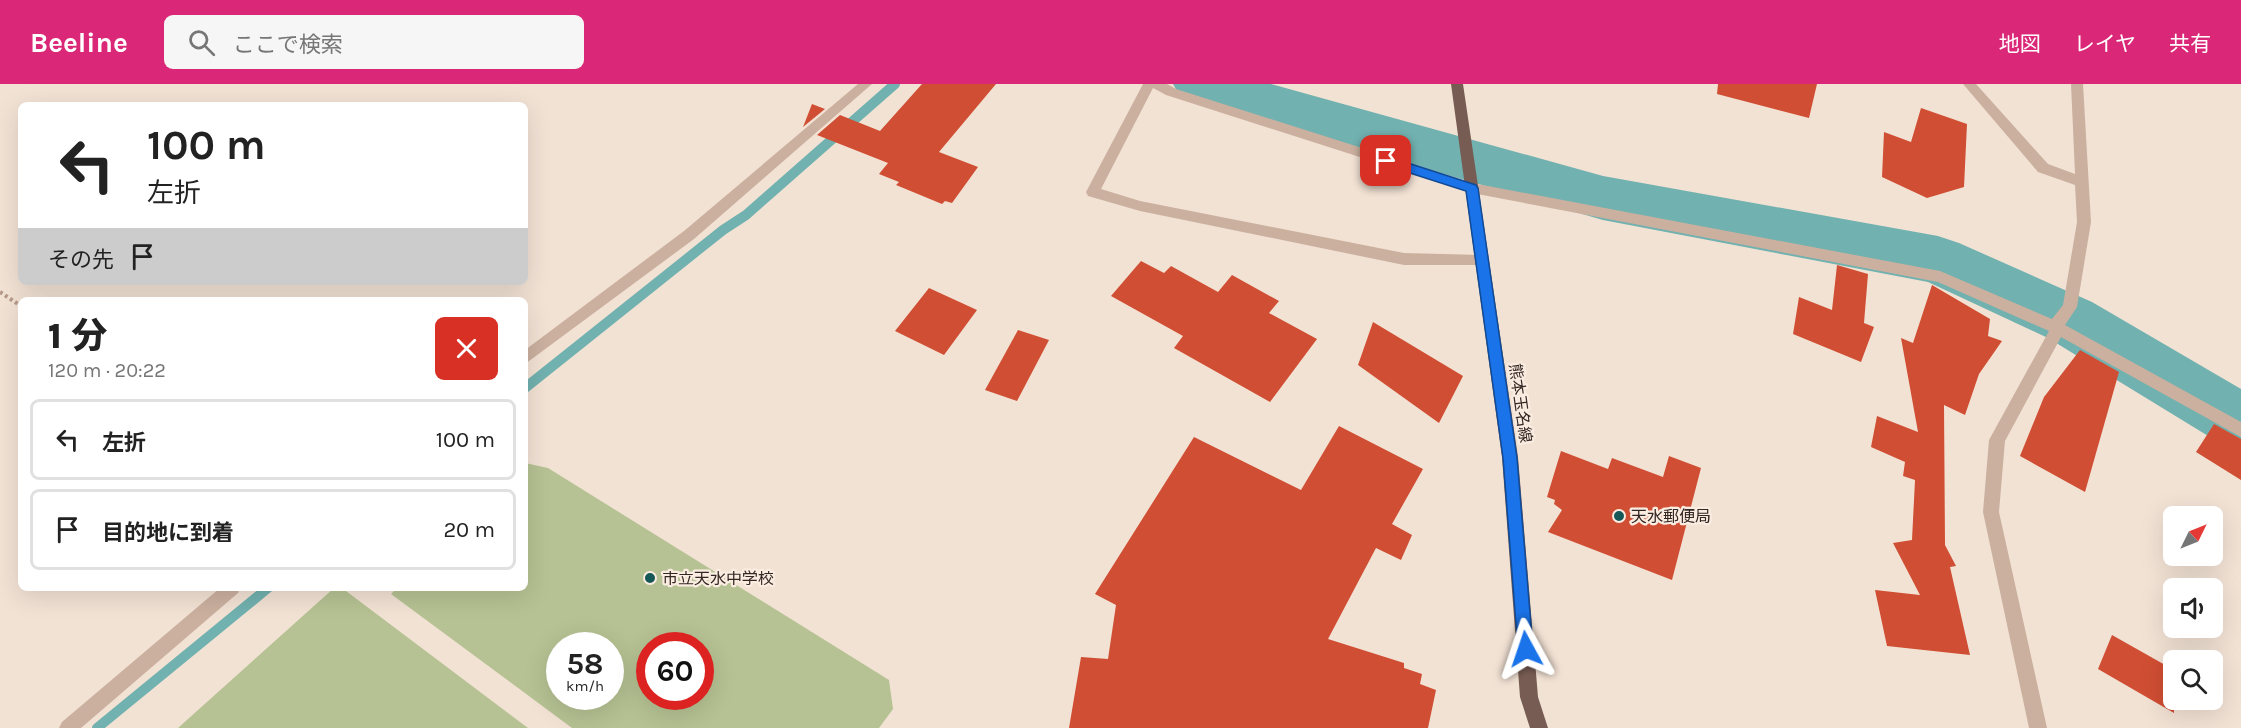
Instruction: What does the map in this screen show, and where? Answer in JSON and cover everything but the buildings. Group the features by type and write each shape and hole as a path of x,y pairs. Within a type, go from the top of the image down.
{"main road":[{"name":"熊本玉名線","path":"1457,84 1510,458 1529,697 1539,728"}],"street":[{"path":"528,356 689,235 866,84"},
{"path":"1149,84 1093,192 1124,202 1404,259 1482,261"},
{"path":"1157,84 1171,92 1472,188 1940,277 2058,325 2241,430"},
{"path":"1969,84 2043,168 2082,182"},
{"path":"2038,728 1992,512 1996,440 2070,307 2084,222 2077,84"},
{"path":"68,728 228,591"}],"path":[{"path":"0,292 18,304"}],"green space":[{"path":"528,464 548,468 889,680 893,709 879,728 572,728 548,710 624,710 624,632 546,632 546,709 391,594 394,591 528,591"},
{"path":"331,591 346,591 528,728 178,728"}],"waterway":[{"path":"528,386 723,230 746,215 895,84"},
{"path":"1200,84 1603,198 1938,260 2070,320 2241,422"},
{"path":"97,728 264,591"}],"place":[{"name":"天水郵便局","path":"1619,516"},
{"name":"市立天水中学校","path":"650,578"}],"route":[{"path":"1386,161 1472,188 1510,458 1526,649"}]}
